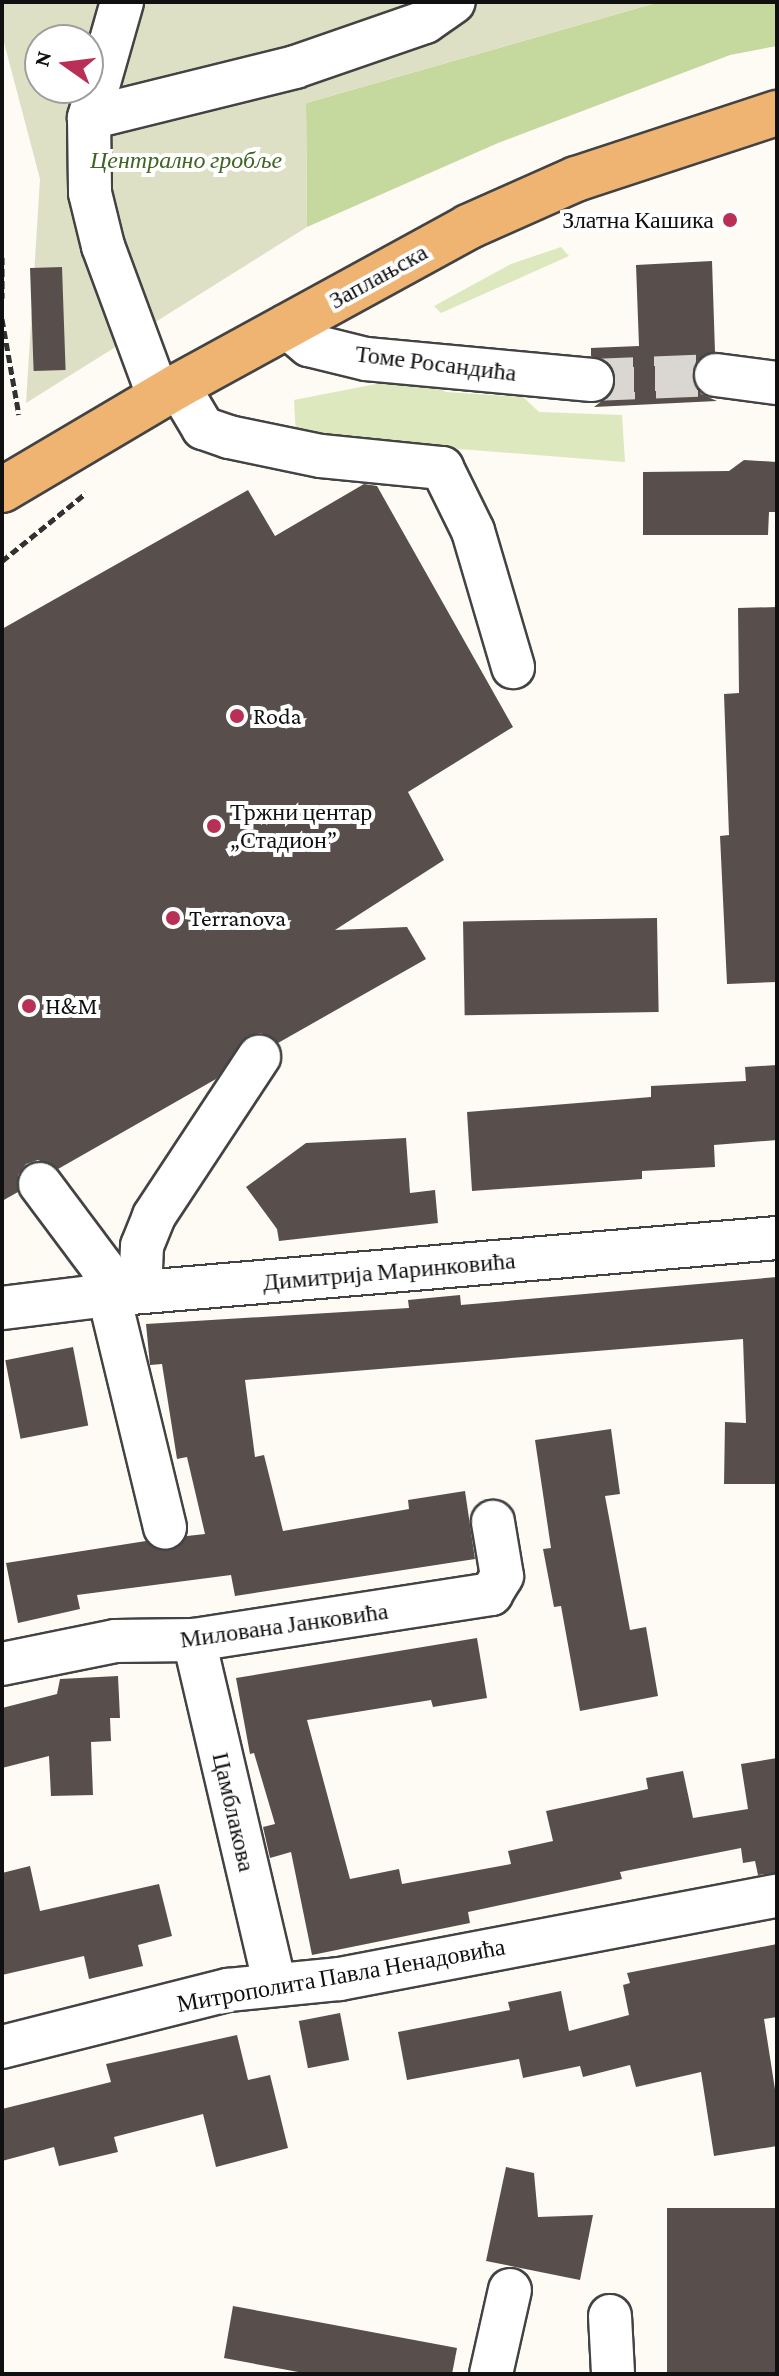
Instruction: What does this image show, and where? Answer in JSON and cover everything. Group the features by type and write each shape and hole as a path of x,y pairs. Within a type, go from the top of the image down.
{"main road":[{"name":"Заплањска","path":"2,490 168,391 468,227 576,179 777,113"}],"street":[{"path":"122,2 89,118 90,193 103,246 168,391 203,428 229,437 321,456 442,468 473,531 513,667"},
{"path":"89,118 295,67 425,22 454,2"},
{"name":"Томе Росандића","path":"286,326 309,345 366,359 592,380"},
{"path":"716,375 777,383"},
{"path":"124,1293 154,1216 259,1057"},
{"path":"40,1184 124,1293 165,1527"},
{"name":"Димитрија Маринковића","path":"2,1308 124,1293 777,1238"},
{"name":"Милована Јанковића","path":"2,1664 115,1641 194,1640 491,1594 502,1576 493,1522"},
{"name":"Цамблакова","path":"194,1640 275,1984"},
{"name":"Митрополита Павла Ненадовића","path":"2,2047 228,1990 340,1979 777,1896"},
{"path":"491,2374 510,2290"},
{"path":"610,2316 613,2374"}],"path":[{"path":"2,257 2,298"},
{"path":"2,319 19,415"},
{"path":"2,561 86,493"}],"green space":[{"name":"Централно гробље","path":"2,2 659,2 306,103 307,227 26,403 40,179 2,35"},
{"path":"659,2 777,2 777,46 730,55 498,143 307,227 306,103"},
{"path":"561,247 569,256 441,313 434,306 511,264"},
{"path":"412,377 446,392 523,397 539,412 622,415 625,462 296,436 294,400"}],"building":[{"path":"712,261 715,352 698,360 692,373 701,394 717,401 594,407 611,394 616,381 613,369 591,356 591,348 639,346 636,265"},
{"path":"62,267 66,370 34,371 30,268"},
{"path":"744,460 777,462 777,512 769,512 768,535 643,535 643,472 729,471"},
{"name":"Тржни центар „Стадион”","path":"364,484 377,486 513,727 408,792 444,860 335,930 407,927 426,959 278,1043 261,1033 248,1036 216,1079 58,1169 38,1160 26,1164 18,1175 18,1192 2,1201 2,629 248,490 275,536"},
{"path":"777,607 777,982 727,984 720,836 729,835 724,694 739,693 738,608"},
{"path":"657,918 659,1012 465,1015 463,921"},
{"path":"777,1065 777,1140 714,1145 715,1167 642,1171 642,1179 472,1191 467,1112 651,1097 651,1086 746,1081 745,1067"},
{"path":"406,1138 410,1193 435,1190 438,1223 279,1241 277,1229 246,1187 306,1143"},
{"path":"777,1277 777,1484 724,1484 725,1422 746,1423 743,1339 245,1380 255,1457 264,1455 283,1531 409,1509 408,1500 465,1491 475,1559 235,1596 231,1575 77,1595 80,1609 18,1623 6,1563 146,1541 170,1550 187,1536 205,1534 187,1457 177,1459 162,1364 150,1365 146,1324 409,1308 408,1300 460,1295 461,1305"},
{"path":"73,1347 88,1426 21,1439 5,1360"},
{"path":"611,1429 620,1494 605,1496 630,1630 646,1627 658,1696 580,1711 561,1606 554,1607 543,1549 551,1548 535,1440"},
{"path":"477,1638 487,1698 433,1707 431,1700 307,1720 350,1879 399,1869 402,1884 511,1864 508,1851 553,1841 546,1811 648,1789 646,1778 683,1771 693,1818 748,1809 741,1764 777,1758 777,1873 758,1875 755,1861 743,1863 741,1848 620,1872 622,1879 468,1912 470,1923 312,1955 291,1852 270,1858 263,1827 275,1824 254,1753 250,1754 236,1678"},
{"path":"118,1676 120,1718 110,1718 111,1741 91,1742 93,1795 51,1796 49,1756 2,1768 2,1708 57,1694 60,1679"},
{"path":"30,1866 40,1911 159,1884 172,1936 138,1945 143,1966 89,1979 84,1956 2,1975 2,1873"},
{"path":"777,1944 777,2017 764,2019 777,2102 777,2146 714,2156 701,2072 636,2087 630,2065 583,2077 580,2066 523,2078 519,2059 407,2080 398,2032 510,2010 508,2002 561,1991 569,2031 629,2015 623,1985 630,1983 627,1973"},
{"path":"340,2013 349,2060 308,2068 299,2021"},
{"path":"237,2035 248,2080 270,2075 288,2148 216,2167 203,2114 114,2137 118,2152 59,2166 54,2147 2,2161 2,2109 111,2082 106,2064"},
{"path":"506,2167 534,2173 538,2217 593,2215 580,2280 486,2261"},
{"path":"667,2208 777,2208 777,2374 667,2374"},
{"path":"233,2306 457,2348 452,2374 309,2374 224,2358"}],"tunnel":[{"path":"592,380 716,375"}],"place":[{"name":"Златна Кашика","path":"730,220"},
{"name":"Roda","path":"237,716"},
{"name":"Тржни центар „Стадион”","path":"214,826"},
{"name":"Terranova","path":"173,918"},
{"name":"H&M","path":"29,1006"}]}
